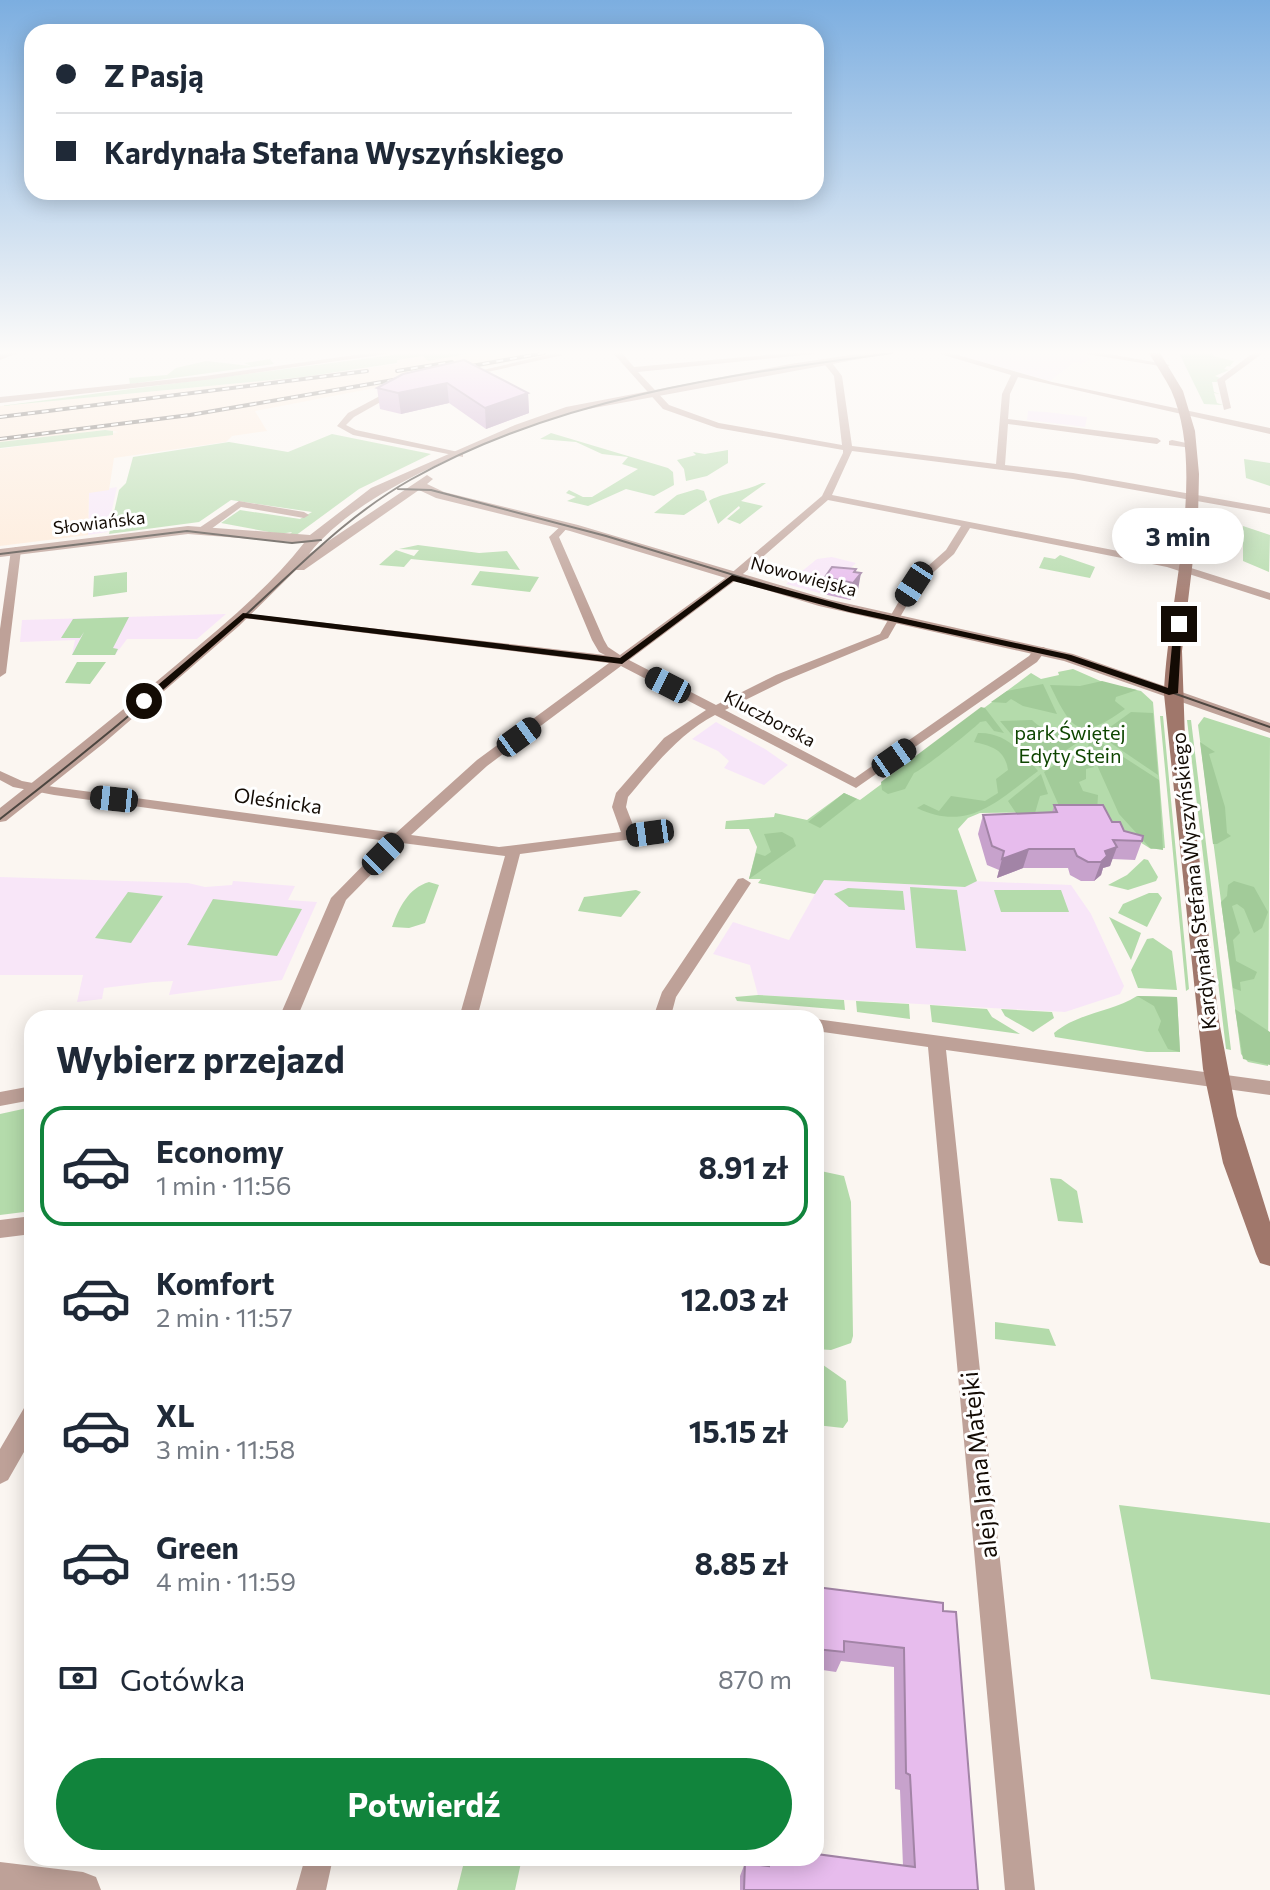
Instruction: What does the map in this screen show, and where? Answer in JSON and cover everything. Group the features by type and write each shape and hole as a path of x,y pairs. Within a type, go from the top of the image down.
{"main road":[{"name":"Kardynała Stefana Wyszyńskiego","path":"1191,441 1192,496 1173,693 1216,1081 1246,1195 1270,1254"}],"street":[{"path":"391,441 456,457"},
{"path":"0,817 136,708 243,615 288,572 326,526 369,494 491,441"},
{"path":"808,441 1000,465 1270,511"},
{"path":"291,1010 339,898 399,838 482,763 732,578 826,497 844,468 845,441"},
{"path":"1000,465 1002,441"},
{"path":"1172,443 1192,445"},
{"path":"288,572 307,564 456,457"},
{"name":"Nowowiejska","path":"400,480 419,485 434,494 564,526 732,578 894,619 1040,650 1270,728"},
{"path":"826,497 1183,568 1270,597"},
{"path":"203,530 239,504 304,515"},
{"path":"629,835 619,807 621,796 669,741 715,710 780,678 876,641 888,632 914,584 950,552 968,523"},
{"path":"564,526 554,537 603,649 622,661"},
{"name":"Słowiańska","path":"0,553 203,530 207,535 310,544 335,543"},
{"path":"0,673 16,550"},
{"name":"Kluczborska","path":"243,615 622,661 856,784 1033,659 1040,650"},
{"name":"Oleśnicka","path":"0,775 37,789 513,852 658,832"},
{"path":"470,1010 513,852"},
{"path":"664,1010 668,996 743,883"},
{"path":"824,1026 1270,1088"},
{"name":"aleja Jana Matejki","path":"936,1041 1020,1890"},
{"path":"0,1099 24,1094"},
{"path":"0,1229 24,1226"},
{"path":"0,1472 24,1430"},
{"path":"311,1890 317,1866"},
{"path":"0,1880 83,1890"}],"shaded area":[{"path":"55,441 227,441 114,458 109,490 89,493 88,535 0,546 0,449"},
{"path":"117,487 107,532 88,535 89,492"},
{"path":"832,557 856,563 823,594 786,584 817,559"},
{"path":"226,614 197,639 127,639 115,655 72,655 75,640 20,642 22,620"},
{"path":"716,722 788,765 764,785 724,768 729,761 718,751 692,739"},
{"path":"0,877 188,883 205,887 232,885 233,881 295,886 288,900 317,902 282,980 169,995 173,981 153,982 104,988 102,999 77,1002 83,975 0,975"},
{"path":"823,880 965,887 971,881 1071,885 1091,914 1124,986 1120,994 1065,1012 758,995 750,965 713,954 733,922 789,940"}],"green space":[{"path":"7,441 59,441 0,448 0,442"},
{"path":"314,441 368,441 431,454 359,489 295,536 288,536 292,532 280,534 221,523 240,510 300,519 312,512 231,500 199,522 109,534 119,490 126,483 133,457 229,442 288,452"},
{"path":"566,441 578,441 668,468 673,472 674,485 654,496 626,489 588,506 567,501 576,497 566,493 569,490 583,497 592,497 638,469 622,464 628,457 602,454 576,442"},
{"path":"728,450 728,463 707,476 686,481 684,469 677,460 696,455 693,452 705,454"},
{"path":"1244,459 1270,463 1270,486 1246,478"},
{"path":"766,483 741,501 763,506 740,524 727,519 739,506 718,524 709,501"},
{"path":"697,489 704,491 707,500 684,515 654,513 677,495"},
{"path":"1243,526 1270,535 1269,572 1243,561"},
{"path":"418,545 479,553 507,551 520,570 411,559 404,567 379,565 396,550 414,556 419,550 399,549"},
{"path":"1060,555 1095,567 1090,578 1039,568 1044,557 1055,559"},
{"path":"480,571 539,577 530,592 471,585"},
{"path":"127,572 127,592 93,597 94,576"},
{"path":"129,617 113,648 118,649 115,655 72,655 84,632 80,638 61,638 73,619"},
{"path":"77,662 106,662 90,684 65,683"},
{"name":"park Świętej Edyty Stein","path":"1073,669 1105,683 1141,691 1153,702 1165,848 1151,849 1119,829 1066,812 980,813 968,818 958,829 977,881 965,887 824,880 815,894 758,883 761,879 749,879 757,847 749,829 725,829 726,821 774,817 775,813 807,820 844,793 860,800 1031,673 1041,679"},
{"path":"1102,681 1137,690 1116,697 1115,701 1125,709 1098,726 1088,728 1072,722 1050,685 1080,686"},
{"path":"1043,684 1057,714 1023,706 1011,699 1006,703 991,702 1007,691"},
{"path":"981,707 1004,733 994,731 986,721 980,722 914,773 905,789 888,794 882,790 881,782"},
{"path":"1131,712 1153,713 1158,775 1099,735"},
{"path":"1160,716 1163,716 1189,989 1186,991"},
{"path":"1204,717 1270,738 1268,1066 1248,1062 1241,1054 1198,725"},
{"path":"1032,720 1043,728 1081,740 1040,768 1000,721"},
{"path":"1187,720 1191,720 1231,1050 1226,1049"},
{"path":"978,733 1005,740 1038,771 996,802 968,815 935,815 917,808 924,804 939,811 951,796 985,801 998,793 996,779 1008,770 1004,757 986,745 974,742"},
{"path":"1094,738 1159,780 1163,850 1150,848 1119,814 1088,745"},
{"path":"1200,742 1215,752 1209,754 1225,807 1227,833 1231,836 1217,844 1213,844"},
{"path":"1081,747 1094,767 1086,769 1086,779 1079,782 1083,791 1098,795 1097,812 1060,808 1044,772"},
{"path":"1041,774 1048,794 1040,796 1035,813 1016,813 1008,801"},
{"path":"844,793 857,799 820,828 808,822"},
{"path":"782,832 793,838 796,846 749,879 756,853 765,856 771,852 764,834"},
{"path":"1144,859 1148,860 1158,877 1156,881 1128,890 1108,885 1127,875"},
{"path":"1234,881 1254,887 1268,912 1262,928 1254,933 1244,909 1237,904 1232,906 1240,933 1233,940 1236,961 1257,972 1254,979 1240,982 1241,991 1233,988 1221,902 1227,896 1228,885"},
{"path":"429,882 439,885 425,923 409,928 392,927 410,894"},
{"path":"910,887 957,890 966,951 916,948"},
{"path":"848,888 903,891 905,910 849,907 834,894"},
{"path":"636,890 641,892 621,917 578,911 584,897"},
{"path":"994,890 1061,890 1069,912 1001,912"},
{"path":"128,892 163,896 131,943 95,938"},
{"path":"1149,893 1158,893 1162,898 1147,927 1118,913 1123,904"},
{"path":"213,899 302,909 277,956 187,945"},
{"path":"1109,917 1141,933 1131,960"},
{"path":"1153,938 1172,951 1177,990 1138,988 1131,970 1147,939"},
{"path":"758,995 844,1000 845,1010 737,1001 735,997"},
{"path":"1137,996 1177,997 1180,1052 1147,1052 1055,1037 1054,1033 1074,1021"},
{"path":"1137,996 1177,997 1180,1052 1168,1049 1158,1030 1161,1021 1154,1006"},
{"path":"856,1001 909,1004 910,1019 857,1012"},
{"path":"930,1005 987,1009 992,1017 1020,1034 932,1022"},
{"path":"1001,1009 1052,1012 1054,1018 1033,1032 1005,1016"},
{"path":"1235,1009 1270,1032 1270,1065 1243,1059"},
{"path":"24,1109 24,1212 0,1215 0,1114"},
{"path":"824,1172 844,1176 851,1202 853,1336 851,1343 824,1350"},
{"path":"1050,1178 1061,1179 1077,1191 1083,1223 1058,1221"},
{"path":"995,1322 1049,1329 1056,1346 995,1339"},
{"path":"824,1366 846,1381 848,1421 843,1428 824,1426"},
{"path":"1119,1505 1270,1523 1270,1695 1151,1679"},
{"path":"463,1866 520,1866 515,1890 457,1890"}],"building":[{"path":"832,567 856,569 854,572 861,573 853,583 825,577"},
{"path":"1054,805 1103,805 1112,822 1120,822 1124,831 1143,836 1142,841 1113,840 1117,847 1105,851 1107,856 1101,862 1088,862 1077,856 1074,849 1029,849 1002,859 1004,851 992,846 983,815 1057,812"},
{"path":"824,1588 943,1603 943,1611 956,1612 978,1890 744,1890 745,1866 824,1866 824,1855 915,1867 910,1775 906,1773 904,1648 844,1641 844,1652 824,1650"}],"tram line":[{"path":"0,819 153,695 364,510 410,480 492,441"},
{"path":"398,489 431,490 606,536 822,602 1071,657 1270,727"},
{"path":"0,554 187,531 292,543 321,540"}],"route":[{"path":"144,701 243,615 622,661 732,578 849,610 1068,657 1173,693 1179,624"}]}
